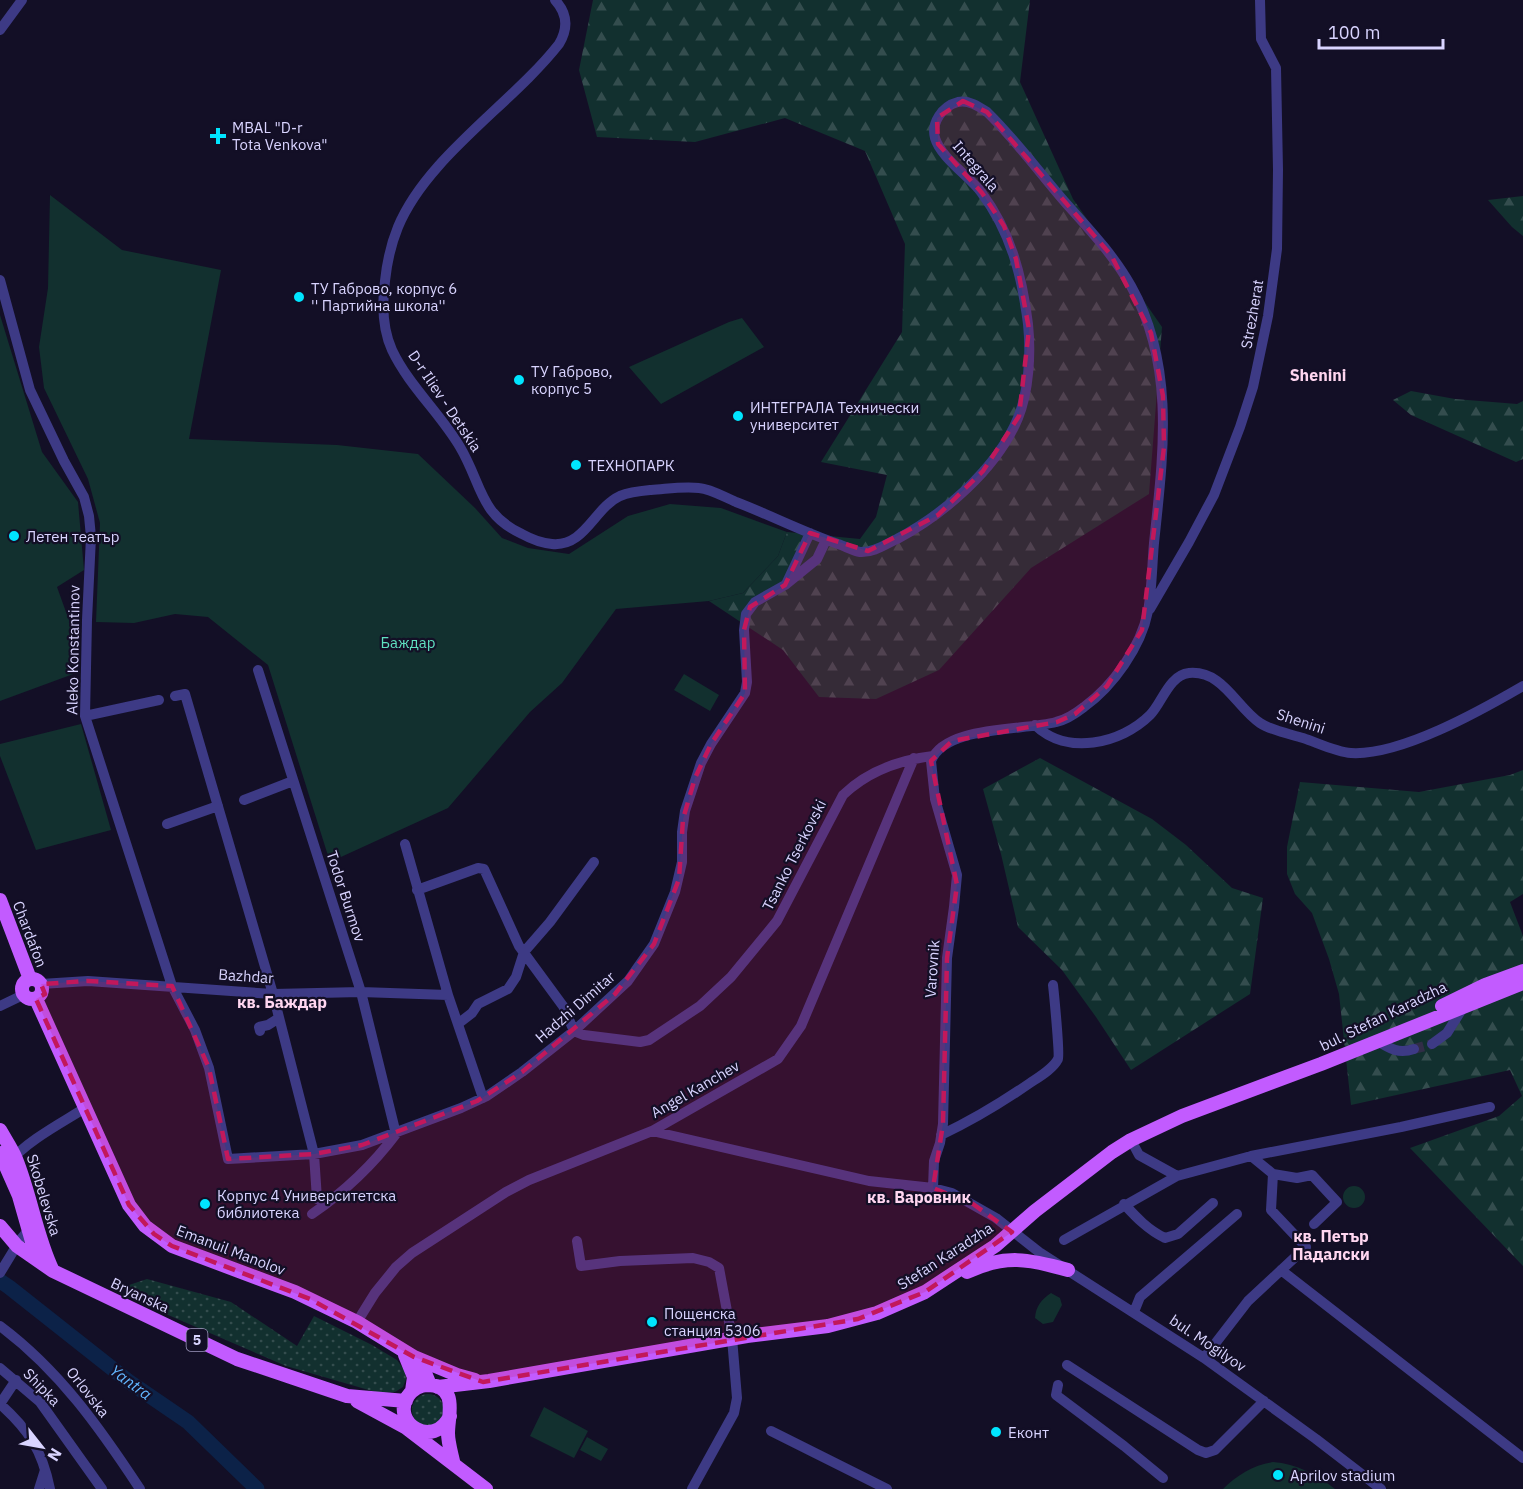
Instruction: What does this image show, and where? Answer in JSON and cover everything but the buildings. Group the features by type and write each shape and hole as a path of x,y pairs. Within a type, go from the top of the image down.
{"main road":[{"name":"Chardafon","path":"0,900 36,982"},
{"name":"bul. Stefan Karadzha","path":"1321,1064 1485,985 1523,971"},
{"path":"30,997 22,985 36,982"},
{"name":"bul. Stefan Karadzha","path":"1321,1064 1523,983"},
{"name":"Emanuil Manolov","path":"30,997 85,1108 129,1205 145,1226 172,1246 295,1292 357,1322 408,1354 434,1386"},
{"name":"Stefan Karadzha","path":"434,1386 483,1382 732,1338 828,1326 858,1319 904,1303 925,1292 995,1246 1035,1211 1131,1140 1182,1116 1321,1064"},
{"name":"Skobelevska","path":"0,1130 15,1156 32,1226 53,1271"},
{"name":"Skobelevska","path":"0,1153 27,1209"},
{"path":"0,1225 14,1222 27,1209"},
{"name":"Bryanska","path":"0,1225 16,1246 53,1271 237,1359 347,1396 405,1427 486,1489"},
{"name":"Skobelevska","path":"32,1226 35,1255 40,1263"},
{"path":"925,1292 982,1265 1002,1260 1028,1260 1068,1270"},
{"path":"408,1354 457,1375 483,1382"},
{"path":"408,1354 414,1377 405,1412 414,1426 456,1464"},
{"path":"363,1398 414,1426 430,1432 440,1429 465,1389 483,1382"},
{"path":"434,1386 447,1394 451,1410 448,1434 456,1464"},
{"name":"5","path":"363,1398 409,1396 417,1388 434,1386"},
{"name":"Bryanska","path":"347,1396 363,1398"}],"street":[{"path":"0,30 22,0"},
{"name":"D-r Iliev - Detskia","path":"555,0 562,9 567,24 559,44 431,175 399,223 389,256 383,300 383,318 391,348 424,400 446,424 470,464 484,501 494,515 504,525 527,537 549,544 568,542 580,535 603,510 620,496 641,491 702,488 826,540"},
{"name":"Strezherat","path":"1148,612 1214,495 1253,387 1268,316 1277,249 1276,68 1260,39 1260,0"},
{"name":"Integrala","path":"826,540 861,552 868,551 901,537 938,515 983,471 1003,445 1019,416 1026,378 1029,329 1016,259 1004,226 982,193 953,163 935,138 937,118 947,108 963,101 977,106 994,120 1096,236 1138,299 1151,333 1163,396 1164,447 1148,612"},
{"name":"Aleko Konstantinov","path":"0,280 30,390 84,497 89,516 91,537 85,716 172,986 195,1030 206,1059 228,1159"},
{"path":"785,585 810,533"},
{"name":"Hadzhi Dimitar","path":"228,1159 314,1154 362,1145 396,1134 483,1098 522,1072 574,1031 628,981 654,944 679,879 682,862 683,819 698,770 711,744 745,693 747,682 744,630 746,614 755,602 785,585 817,560 826,540"},
{"path":"933,756 943,745 963,737 1065,719 1096,697 1112,679 1129,655 1148,612"},
{"name":"Todor Burmov","path":"258,670 361,993 396,1134"},
{"name":"Shenini","path":"1035,726 1044,734 1061,740 1089,744 1104,741 1146,718 1160,704 1176,679 1186,673 1198,673 1209,676 1220,683 1261,724 1350,753 1380,751 1424,736 1523,686"},
{"path":"175,696 185,694 273,994 314,1154 317,1198"},
{"path":"85,716 159,700"},
{"name":"Tsanko Tserkovski","path":"574,1031 584,1035 640,1042 649,1040 700,1006 731,977 777,921 843,795 852,786 895,763 933,756"},
{"name":"Varovnik","path":"933,756 931,770 936,799 957,875 946,958 943,1124 940,1143 934,1157 933,1188"},
{"name":"Angel Kanchev","path":"357,1322 375,1293 405,1258 496,1198 530,1180 652,1131 778,1059 795,1036 838,941 914,758"},
{"path":"244,800 293,781"},
{"path":"167,824 218,806"},
{"path":"405,844 448,995 483,1098"},
{"path":"459,1023 478,1004 508,989 516,977 524,952 550,922 594,862"},
{"path":"417,890 478,868 484,869 519,946 563,1006 574,1031"},
{"name":"Bazhdar","path":"36,982 88,981 273,994 448,995"},
{"path":"941,1135 1001,1104 1039,1077 1058,1060 1060,1050 1055,1027 1053,985"},
{"path":"0,1006 30,997"},
{"path":"1432,1044 1447,1033 1464,1006"},
{"path":"260,1030 259,1027 268,1025 279,1018"},
{"path":"1378,1041 1393,1051 1414,1049"},
{"path":"1064,1240 1177,1176 1251,1156 1490,1107"},
{"path":"7,1168 15,1156 85,1108"},
{"name":"bul. Mogilyov","path":"652,1131 869,1180 933,1188 952,1193 999,1220 1012,1232 1068,1270 1204,1358 1381,1489"},
{"path":"312,1214 336,1198 358,1178 396,1134"},
{"path":"1131,1140 1139,1155 1177,1176"},
{"path":"1251,1156 1273,1174 1297,1178 1312,1175 1337,1202 1314,1224"},
{"path":"1204,1358 1248,1301 1306,1247 1271,1210 1273,1174"},
{"path":"1124,1204 1137,1219 1165,1238 1178,1234 1213,1203"},
{"path":"1134,1312 1140,1297 1237,1214"},
{"path":"3,1268 16,1246 32,1226"},
{"path":"577,1241 581,1266 620,1261 693,1258 709,1262 719,1268 732,1338 737,1398 734,1413 692,1489"},
{"path":"1281,1270 1523,1458"},
{"name":"Orlovska","path":"0,1326 28,1346 60,1378 140,1489"},
{"path":"1067,1365 1206,1453 1215,1450 1264,1401"},
{"name":"Shipka","path":"0,1368 40,1402 102,1489"},
{"path":"16,1380 0,1404 21,1423 33,1441 50,1489"},
{"path":"1058,1385 1056,1395 1125,1446 1162,1478"},
{"path":"771,1431 887,1489"},
{"path":"39,1489 45,1470"}],"highlighted area":[{"path":"963,101 987,112 1111,255 1151,333 1163,396 1164,447 1142,630 1107,686 1075,714 1057,722 952,741 931,761 957,885 947,958 943,1124 933,1188 973,1204 1012,1232 995,1246 925,1292 858,1319 483,1382 414,1357 310,1299 172,1246 154,1234 129,1205 36,999 45,994 41,984 88,981 172,986 209,1068 228,1159 314,1154 362,1145 477,1101 522,1072 615,994 654,944 679,879 683,819 695,778 711,744 745,693 744,630 750,607 785,585 810,533 868,551 938,515 983,471 1019,416 1029,329 1016,259 1004,226 982,193 938,144 937,118"}],"green space":[{"path":"593,0 1030,0 1020,82 1073,199 1162,327 1149,494 1031,568 939,670 876,699 819,697 783,650 709,601 743,593 778,556 787,532 860,539 876,517 887,475 821,462 902,332 905,244 865,151 785,118 695,142 597,137 579,70"},
{"name":"Баждар","path":"50,195 122,250 221,270 189,439 337,445 418,454 475,508 502,538 528,548 569,554 628,516 670,504 721,508 787,532 778,556 743,593 709,601 616,609 562,683 530,712 448,808 330,862 268,665 208,617 175,614 134,623 96,622 100,523 88,479 44,388 39,347 48,288"},
{"path":"1523,196 1523,236 1488,200"},
{"path":"0,315 42,452 78,502 84,570 57,587 80,651 76,673 0,701"},
{"path":"742,318 764,347 661,404 629,367 729,322"},
{"path":"1411,391 1455,399 1517,404 1523,401 1523,459 1516,462 1411,415 1393,400"},
{"path":"684,674 719,695 710,711 674,690"},
{"path":"81,724 111,830 36,850 0,756 0,744"},
{"path":"1040,758 1152,819 1186,845 1232,888 1263,898 1250,994 1131,1070 1062,970 1018,927 983,789"},
{"path":"1523,770 1523,894 1510,902 1523,936 1523,1266 1410,1148 1499,1116 1522,1096 1510,1070 1351,1105 1339,994 1312,913 1295,894 1287,874 1287,847 1300,782 1419,792 1510,775"},
{"path":"1354,1186 1362,1189 1365,1197 1362,1205 1354,1208 1346,1205 1343,1197 1346,1189"},
{"path":"147,1279 231,1302 297,1346 314,1316 397,1360 405,1371 406,1379 403,1387 395,1392 379,1393 286,1366 122,1295 129,1285"},
{"path":"1051,1293 1060,1298 1062,1305 1053,1322 1043,1324 1035,1318 1037,1310 1042,1301"},
{"path":"428,1394 439,1399 444,1410 439,1421 428,1426 417,1421 412,1410 417,1399"},
{"path":"544,1407 588,1431 574,1458 530,1436"},
{"path":"587,1437 608,1449 601,1461 580,1450"},
{"name":"Aprilov stadium","path":"1273,1462 1306,1471 1335,1489 1223,1489 1246,1471"}],"waterway":[{"name":"Yantra","path":"0,1281 128,1381 188,1422 257,1489"}],"tunnel":[{"path":"1414,1049 1432,1044"}],"place":[{"name":"MBAL \"D-r Tota Venkova\"","path":"218,136"},
{"name":"ТУ Габрово, корпус 6 '' Партийна школа''","path":"299,297"},
{"name":"ТУ Габрово, корпус 5","path":"519,380"},
{"name":"ИНТЕГРАЛА Технически университет","path":"738,416"},
{"name":"ТЕХНОПАРК","path":"576,465"},
{"name":"Летен театър","path":"14,536"},
{"name":"Корпус 4 Университетска библиотека","path":"205,1204"},
{"name":"Пощенска станция 5306","path":"652,1322"},
{"name":"Еконт","path":"996,1432"},
{"name":"Aprilov stadium","path":"1278,1475"}],"district":[{"name":"Shenini","path":"1318,375"},
{"name":"кв. Баждар","path":"282,1002"},
{"name":"кв. Варовник","path":"919,1197"},
{"name":"кв. Петър Падалски","path":"1331,1245"}]}
